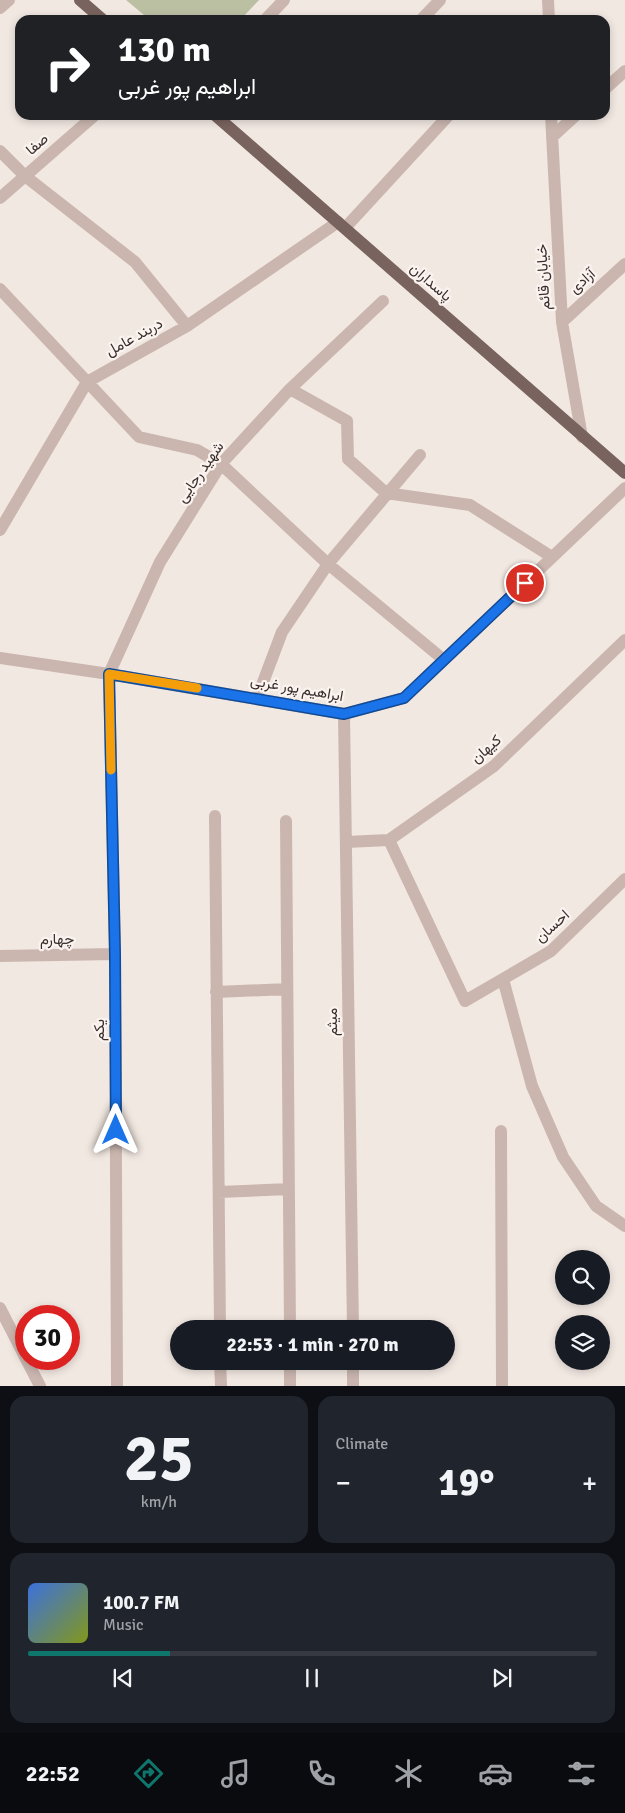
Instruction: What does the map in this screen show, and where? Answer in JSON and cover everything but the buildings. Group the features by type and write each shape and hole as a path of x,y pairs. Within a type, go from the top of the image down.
{"main road":[{"path":"80,0 97,15"},
{"name":"پاسداران","path":"221,120 625,473"}],"street":[{"path":"0,8 9,0"},
{"path":"270,15 284,0"},
{"path":"426,15 440,0"},
{"path":"610,84 625,71"},
{"name":"صفا","path":"0,198 89,120"},
{"name":"دربند عامل","path":"87,382 187,326 341,225 444,120"},
{"name":"خیابان قائم","path":"551,120 562,322 582,436"},
{"path":"552,137 571,120"},
{"path":"0,151 25,176 135,262 187,326"},
{"name":"آزادی","path":"562,322 625,264"},
{"path":"0,289 139,437 198,450 221,464 328,564 444,660"},
{"name":"شهید رجایی","path":"109,674 160,562 221,464 290,389 382,300"},
{"path":"0,530 87,382"},
{"path":"290,389 347,421 348,459 386,493 470,504 552,557"},
{"path":"257,698 282,632 328,564 420,455"},
{"name":"ابراهیم پور غربی","path":"0,658 257,698 344,714 404,698 625,488"},
{"name":"کیهان","path":"389,840 494,766 625,640"},
{"name":"یکم","path":"109,674 115,954 118,1386"},
{"name":"میثم","path":"344,714 353,1320"},
{"path":"215,816 220,1320"},
{"path":"286,821 290,1320"},
{"path":"346,842 389,840"},
{"name":"احسان","path":"389,840 465,1001 551,951 625,879"},
{"name":"چهارم","path":"0,956 115,954"},
{"path":"503,979 532,1086 563,1157 596,1206 625,1226"},
{"path":"216,992 287,989"},
{"path":"501,1131 502,1386"},
{"path":"219,1192 289,1189"},
{"path":"0,1308 15,1337"},
{"path":"32,1370 40,1386"},
{"path":"220,1370 220,1386"},
{"path":"290,1370 290,1386"},
{"path":"353,1370 354,1386"}],"green space":[{"path":"126,0 259,0 245,15 144,15"}],"slow traffic":[{"path":"111,770 109,674 197,688"}],"route":[{"path":"116,1130 115,954 109,674 344,714 404,698 525,583"}]}
